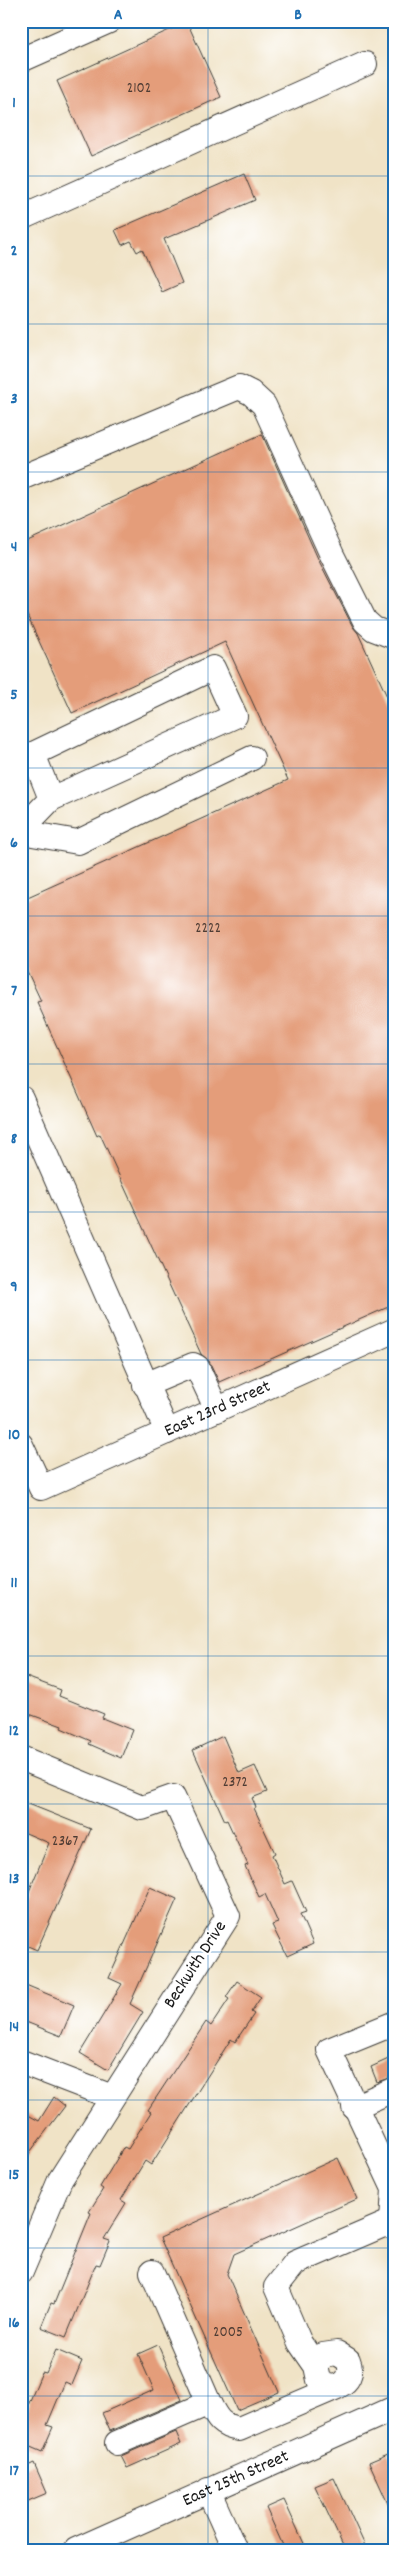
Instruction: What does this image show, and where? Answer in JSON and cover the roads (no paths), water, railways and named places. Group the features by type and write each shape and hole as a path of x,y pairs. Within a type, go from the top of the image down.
{"street":[{"path":"21,60 109,21"},
{"path":"21,218 365,64"},
{"path":"21,478 239,387 251,393 264,405 332,554 366,620 374,629 395,637"},
{"path":"21,831 52,799 235,716 213,668 33,754 52,799"},
{"path":"21,831 78,842 252,758"},
{"path":"21,1098 167,1432"},
{"name":"East 23rd Street","path":"21,1445 41,1488 395,1330"},
{"path":"145,1385 193,1365 197,1367 217,1410"},
{"name":"Beckwith Drive","path":"21,1758 142,1808 172,1797 228,1916 60,2180 21,2272"},
{"path":"152,2272 209,2403 216,2416 227,2427 239,2429 337,2387 330,2387 319,2380 316,2366 300,2343 276,2288 295,2263 394,2223 394,2189 329,2050 395,2023"},
{"path":"21,2062 112,2097"},
{"path":"354,2107 395,2089"},
{"path":"117,2443 209,2403"},
{"name":"East 25th Street","path":"83,2549 208,2490 395,2408"},
{"path":"208,2490 235,2550"}]}
